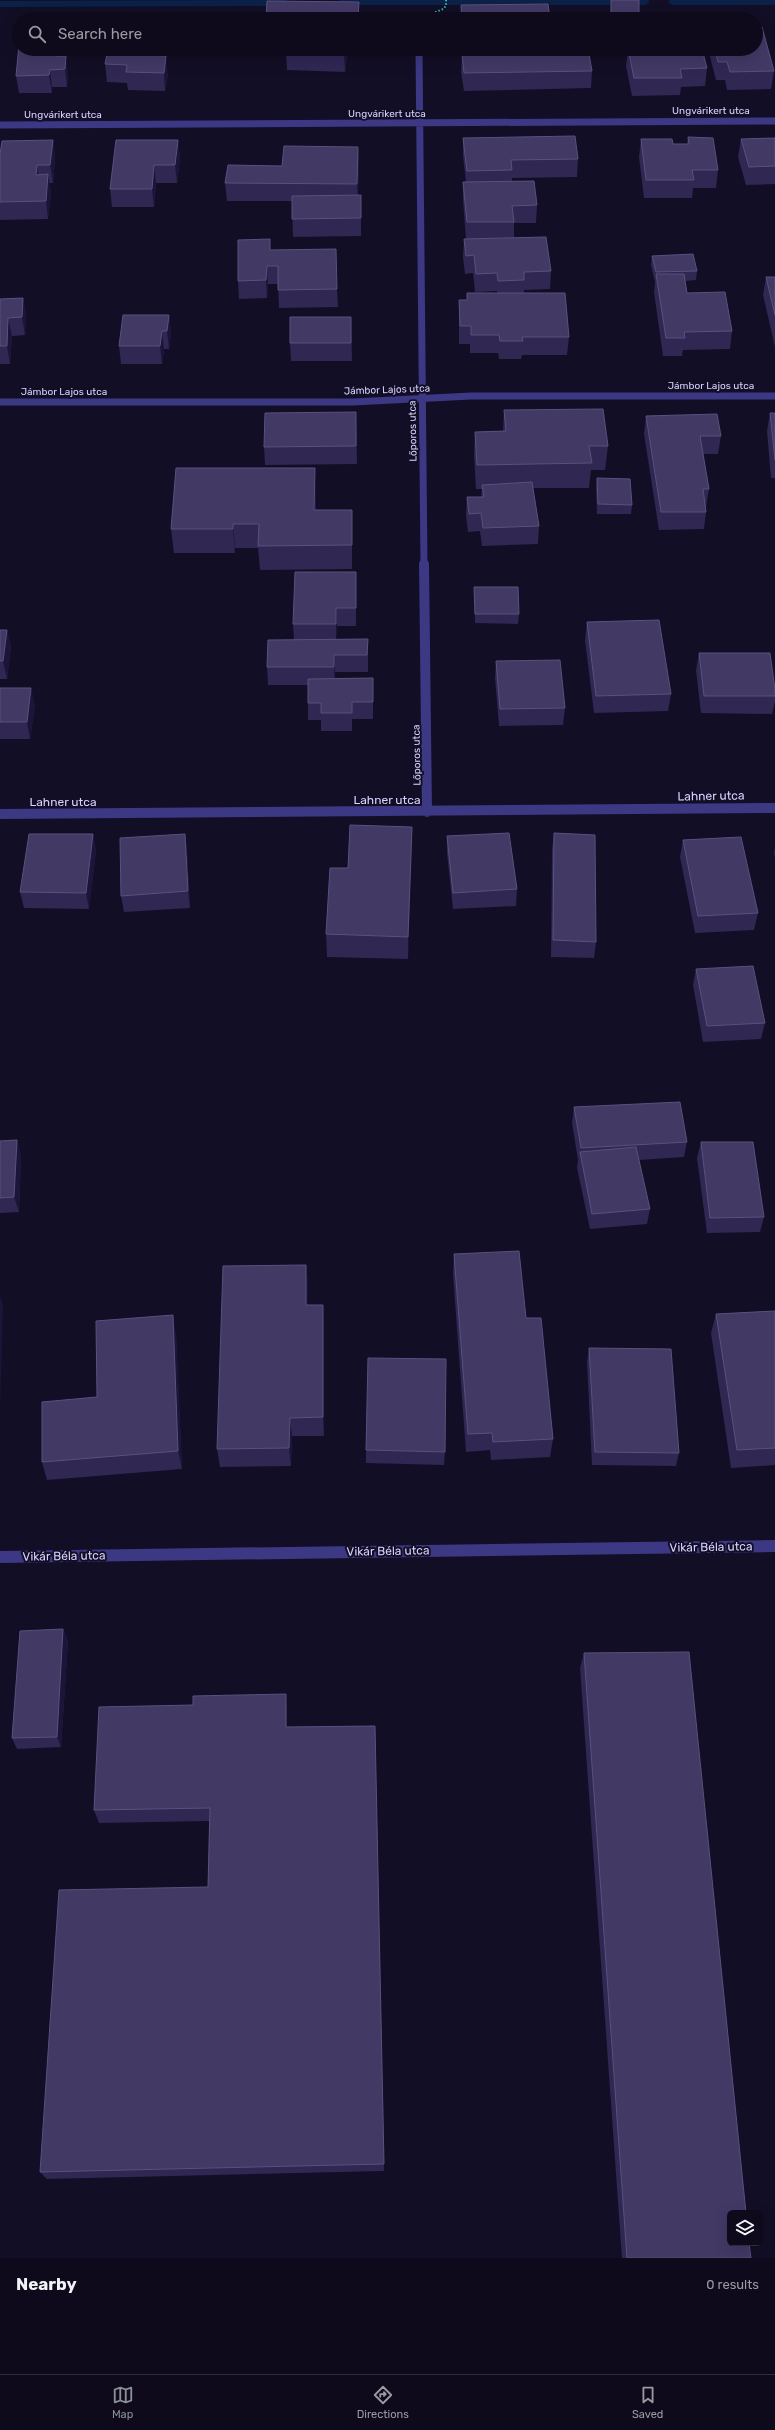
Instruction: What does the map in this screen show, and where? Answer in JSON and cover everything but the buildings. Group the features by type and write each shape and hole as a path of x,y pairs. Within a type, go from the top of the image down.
{"street":[{"name":"Lőporos utca","path":"418,56 427,812"},
{"name":"Ungvárikert utca","path":"0,125 775,121"},
{"name":"Jámbor Lajos utca","path":"0,402 353,402 472,396 775,396"},
{"name":"Lahner utca","path":"0,814 427,812 775,808"},
{"name":"Vikár Béla utca","path":"0,1557 775,1546"}],"path":[{"path":"434,12 446,6 446,0"}],"waterway":[{"path":"340,3 646,2"},
{"path":"672,2 775,2"},
{"path":"0,4 286,3"}]}
